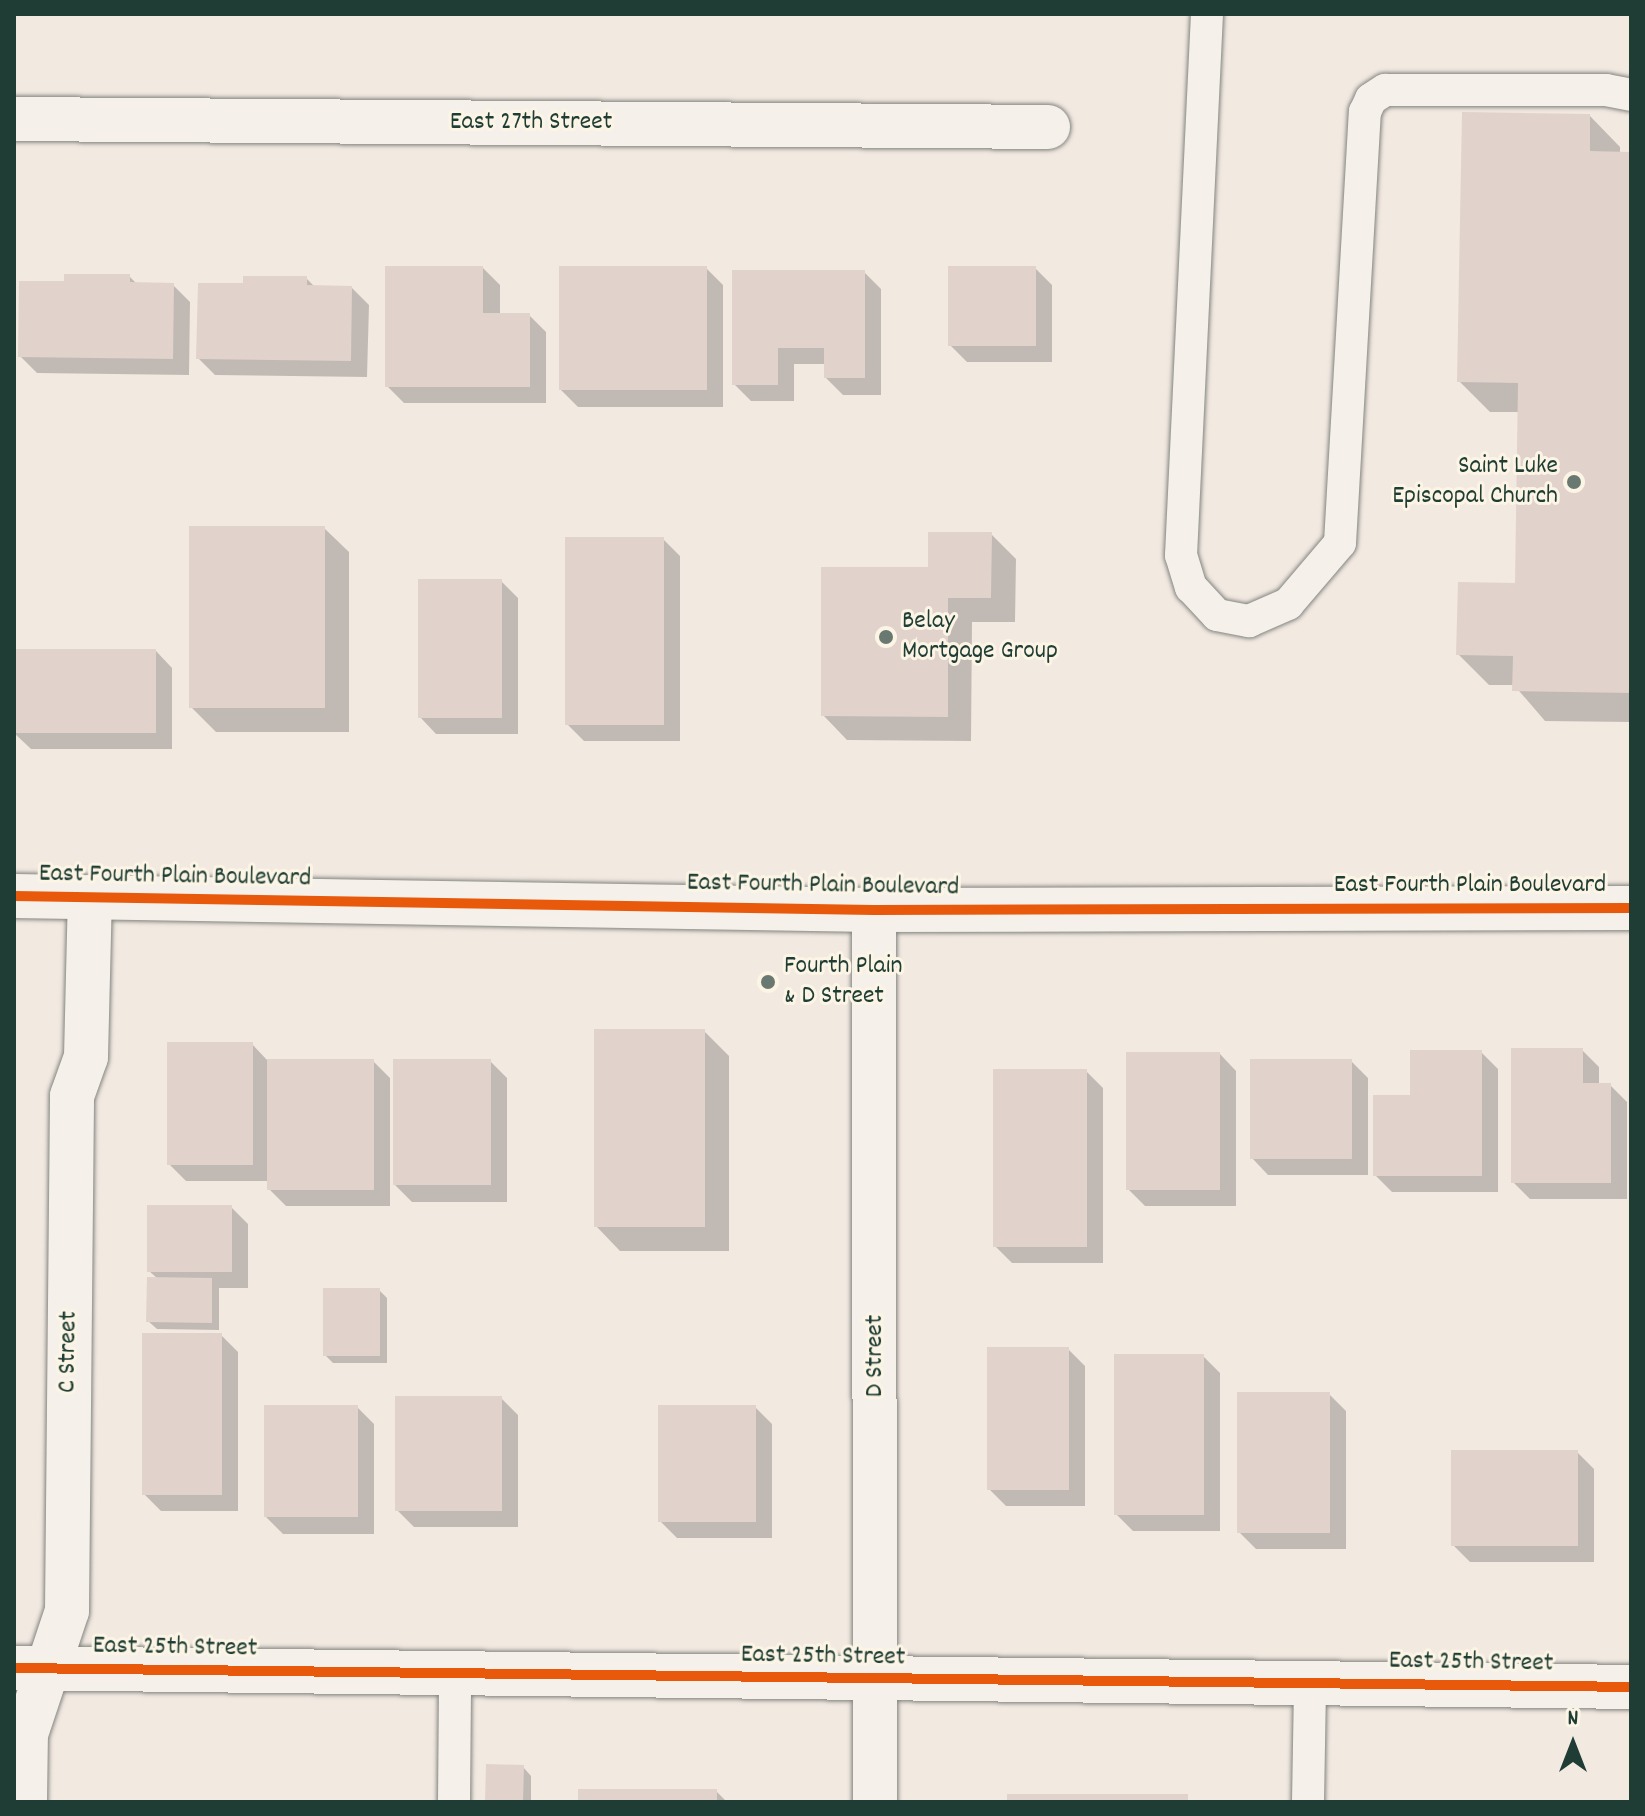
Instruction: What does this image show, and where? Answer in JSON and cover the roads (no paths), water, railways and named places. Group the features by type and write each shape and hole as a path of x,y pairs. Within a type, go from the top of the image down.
{"street":[{"name":"East 27th Street","path":"14,119 1048,127"},
{"name":"East Fourth Plain Boulevard","path":"14,896 874,910 1631,908"},
{"name":"C Street","path":"25,1802 31,1668 67,1611 72,1096 86,1057 90,897"},
{"name":"D Street","path":"874,910 875,1802"},
{"name":"East 25th Street","path":"31,1668 1631,1687"}],"lane":[{"path":"1207,14 1181,555 1191,587 1217,615 1249,621 1288,604 1340,543 1365,112 1371,99 1385,90 1606,90 1631,95"},
{"path":"454,1802 455,1675"},
{"path":"1308,1802 1310,1683"}],"place":[{"name":"Saint Luke Episcopal Church","path":"1574,482"},
{"name":"Belay Mortgage Group","path":"886,637"},
{"name":"Fourth Plain & D Street","path":"768,982"}]}
